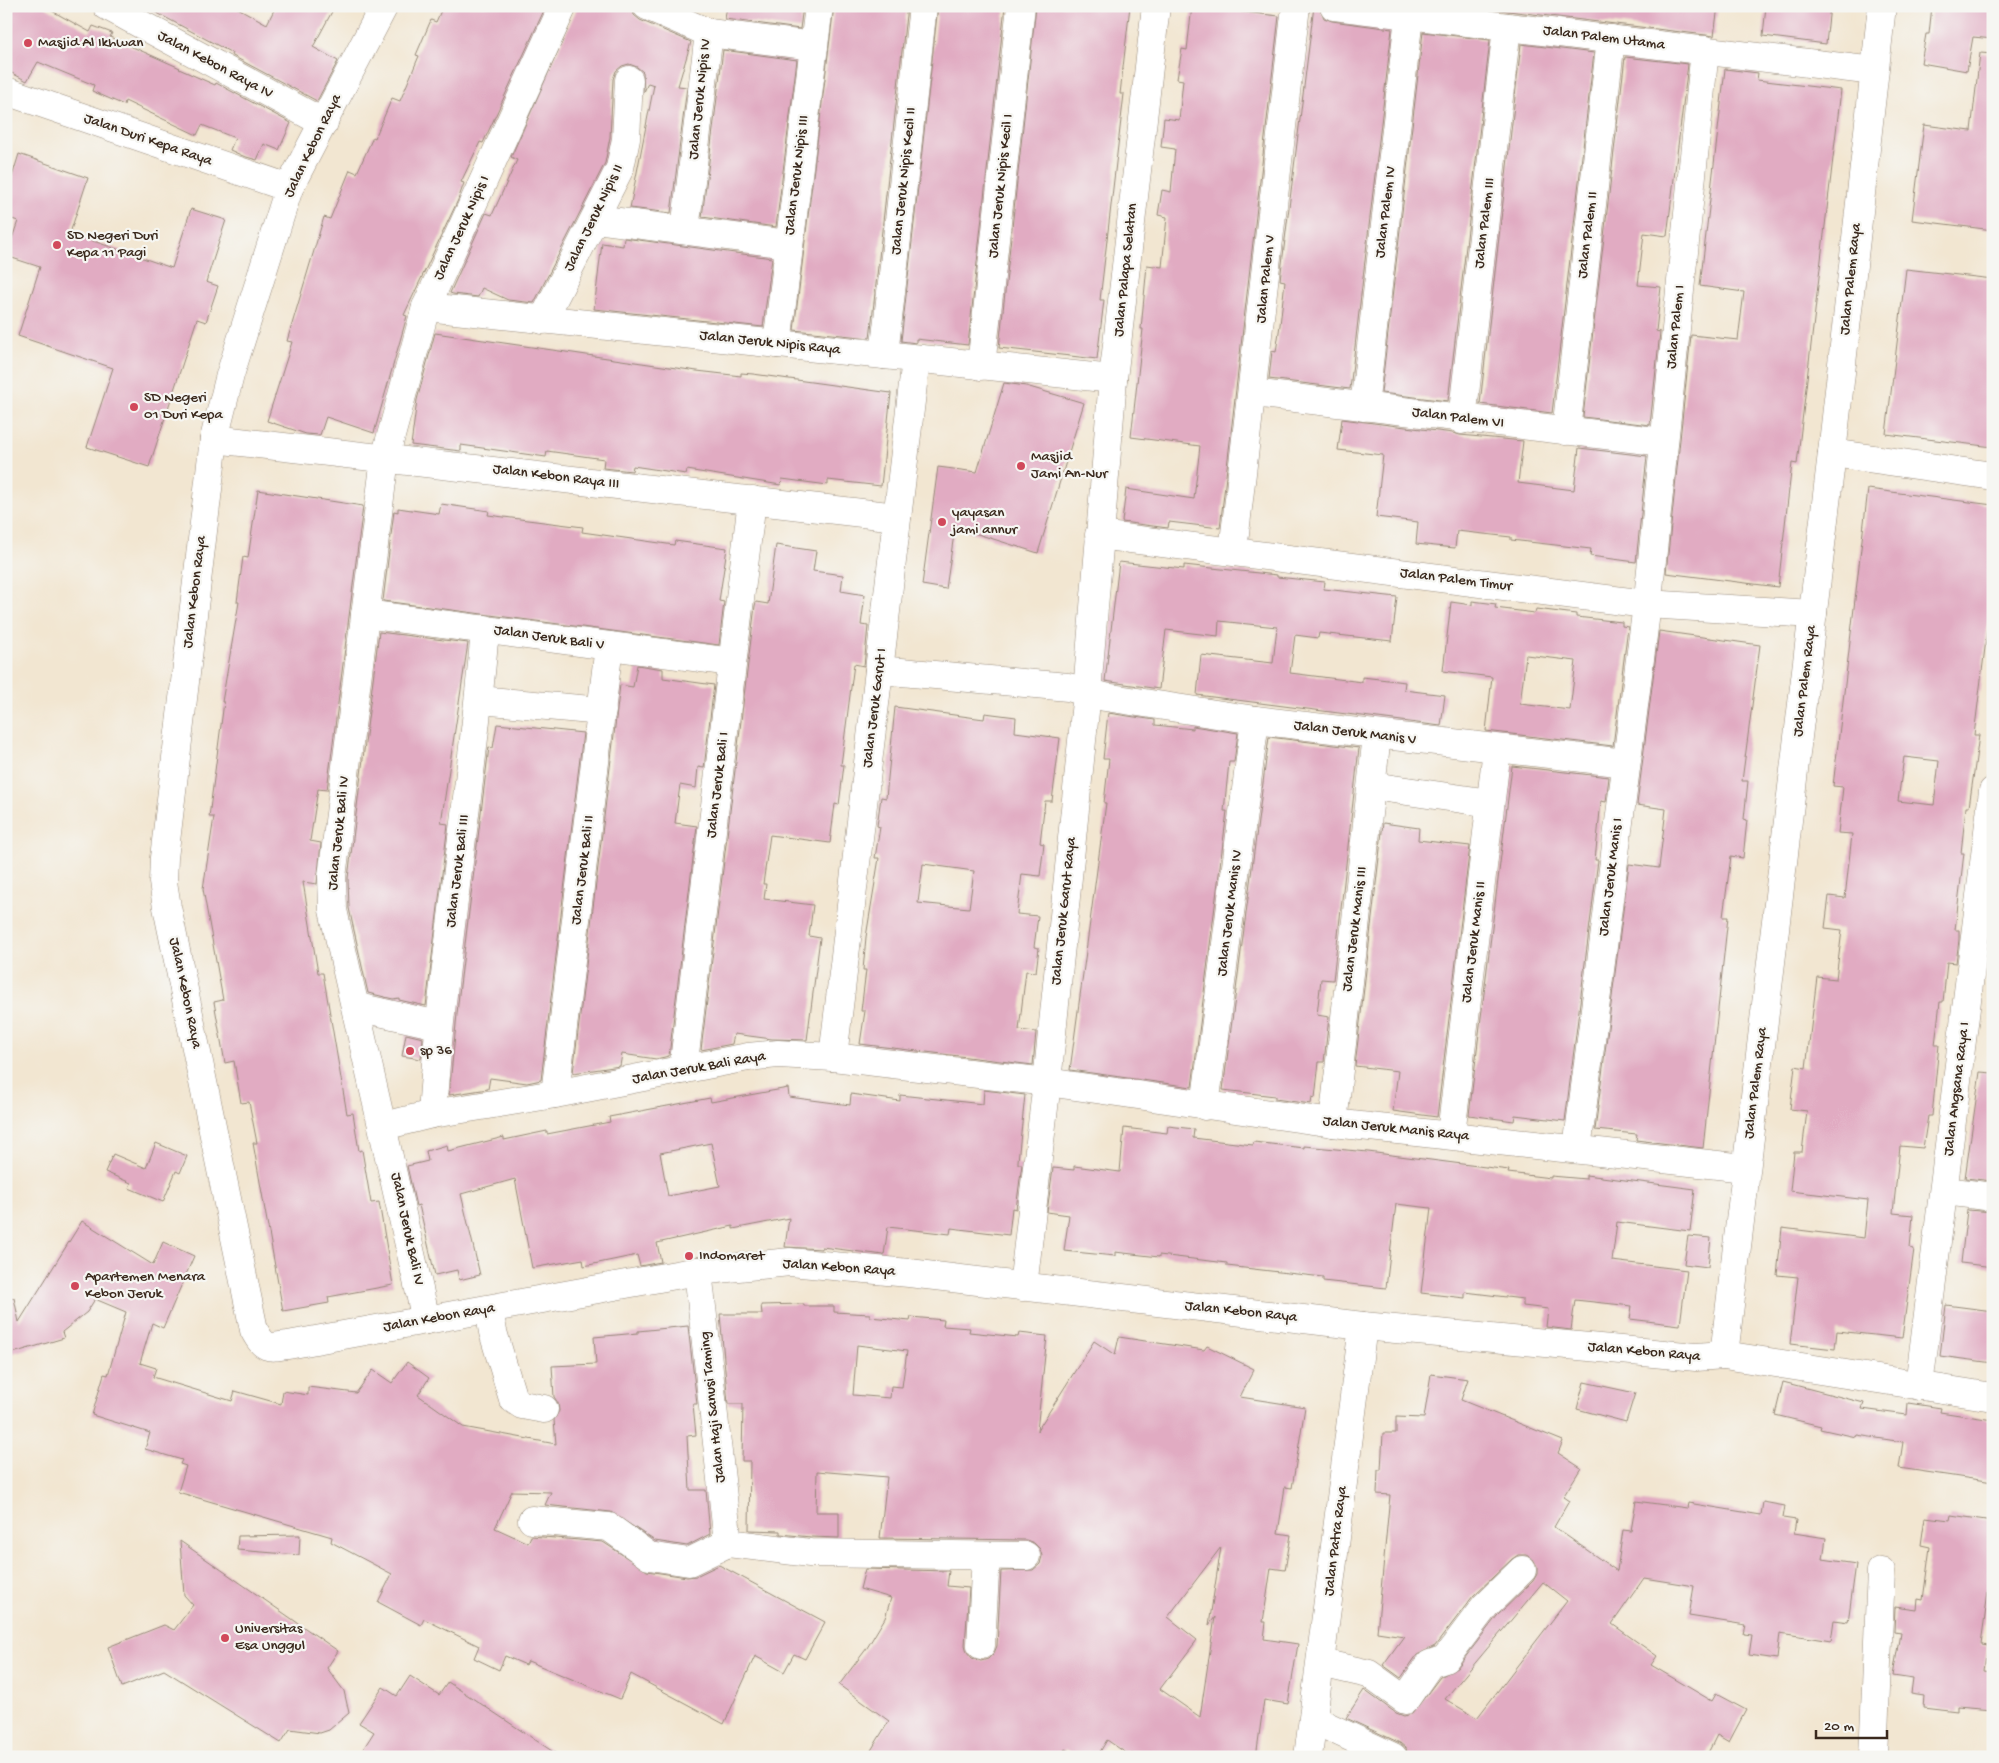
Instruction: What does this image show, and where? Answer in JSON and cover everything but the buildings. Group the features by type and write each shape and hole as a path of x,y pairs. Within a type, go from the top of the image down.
{"street":[{"name":"Jalan Kebon Raya IV","path":"107,6 324,123"},
{"name":"Jalan Kebon Raya","path":"384,6 289,188 230,375 214,439 166,838 163,882 254,1330 261,1343 270,1348 698,1270 790,1262 910,1273 1363,1326 1696,1357 1724,1355 1993,1397"},
{"name":"Jalan Jeruk Nipis I","path":"385,458 426,307 563,6"},
{"name":"Jalan Jeruk Nipis IV","path":"647,6 709,33 684,230"},
{"name":"Jalan Jeruk Nipis III","path":"777,344 819,6"},
{"name":"Jalan Jeruk Nipis Kecil II","path":"884,355 923,6"},
{"name":"Jalan Jeruk Nipis Kecil I","path":"980,366 1021,6"},
{"name":"Jalan Palapa Selatan","path":"1100,535 1113,380 1156,6"},
{"name":"Jalan Palem V","path":"1233,552 1253,394 1296,6"},
{"name":"Jalan Palem Utama","path":"1334,6 1409,17 1508,26 1874,71"},
{"name":"Jalan Palem Raya","path":"1724,1355 1832,453 1882,6"},
{"name":"Jalan Palem IV","path":"1364,407 1409,17"},
{"name":"Jalan Palem III","path":"1462,420 1508,26"},
{"path":"709,33 814,46"},
{"name":"Jalan Palem II","path":"1566,431 1611,39"},
{"name":"Jalan Palem I","path":"1646,604 1705,50"},
{"name":"Jalan Jeruk Nipis II","path":"543,320 596,219 608,189 616,179 620,168 626,139 629,80"},
{"name":"Jalan Duri Kepa Raya","path":"6,91 289,188"},
{"path":"596,219 788,244"},
{"name":"Jalan Jeruk Nipis Raya","path":"426,307 1113,380"},
{"name":"Jalan Jeruk Garut I","path":"834,1057 916,359"},
{"name":"Jalan Palem VI","path":"1253,394 1462,420 1664,442"},
{"name":"Jalan Kebon Raya III","path":"214,439 898,517"},
{"path":"1832,453 1993,476"},
{"name":"Jalan Jeruk Bali IV","path":"385,458 332,877 333,910 384,1126 426,1320"},
{"name":"Jalan Jeruk Bali I","path":"683,1070 752,500"},
{"name":"Jalan Palem Timur","path":"1100,535 1646,604 1813,614"},
{"name":"Jalan Jeruk Garut Raya","path":"1023,1287 1047,1082 1100,535"},
{"name":"Jalan Jeruk Manis I","path":"1577,1149 1646,604"},
{"name":"Jalan Jeruk Bali V","path":"365,614 732,662"},
{"name":"Jalan Jeruk Bali III","path":"432,1114 438,1025 480,700 485,629"},
{"name":"Jalan Jeruk Bali II","path":"555,1094 609,646"},
{"name":"Jalan Jeruk Manis V","path":"879,670 1068,687 1105,697 1255,720 1377,736 1626,763"},
{"path":"480,700 602,711"},
{"name":"Jalan Jeruk Manis IV","path":"1206,1106 1255,720"},
{"name":"Jalan Jeruk Manis III","path":"1333,1123 1377,736"},
{"name":"Jalan Jeruk Manis II","path":"1451,1134 1497,749"},
{"path":"1372,786 1490,803"},
{"name":"Jalan Angsana Raya I","path":"1919,1386 1945,1191 1993,791"},
{"path":"357,1007 438,1025"},
{"name":"Jalan Jeruk Bali Raya","path":"384,1126 432,1114 778,1054 834,1057 1047,1082"},
{"name":"Jalan Jeruk Manis Raya","path":"1047,1082 1333,1123 1451,1134 1745,1168"},
{"path":"1945,1191 1993,1197"},
{"name":"Jalan Haji Sanusi Taming","path":"698,1270 728,1543"},
{"path":"489,1309 493,1332 513,1399 522,1406 544,1409"},
{"name":"Jalan Patra Raya","path":"1308,1757 1363,1326"},
{"path":"532,1520 609,1527 649,1556 689,1562 728,1543 810,1553 1026,1556"},
{"path":"981,1645 986,1556"},
{"path":"1321,1663 1368,1674 1405,1700 1430,1664 1445,1659 1485,1606 1522,1570"},
{"path":"1873,1757 1882,1571"},
{"path":"1314,1720 1393,1757"}],"place":[{"name":"Masjid Al Ikhwan","path":"28,43"},
{"name":"SD Negeri Duri Kepa 11 Pagi","path":"57,245"},
{"name":"SD Negeri 01 Duri Kepa","path":"134,407"},
{"name":"Masjid Jami An-Nur","path":"1021,466"},
{"name":"yayasan jami annur","path":"942,522"},
{"name":"sp 36","path":"410,1051"},
{"name":"Indomaret","path":"689,1256"},
{"name":"Apartemen Menara Kebon Jeruk","path":"75,1286"},
{"name":"Universitas Esa Unggul","path":"225,1638"}]}
